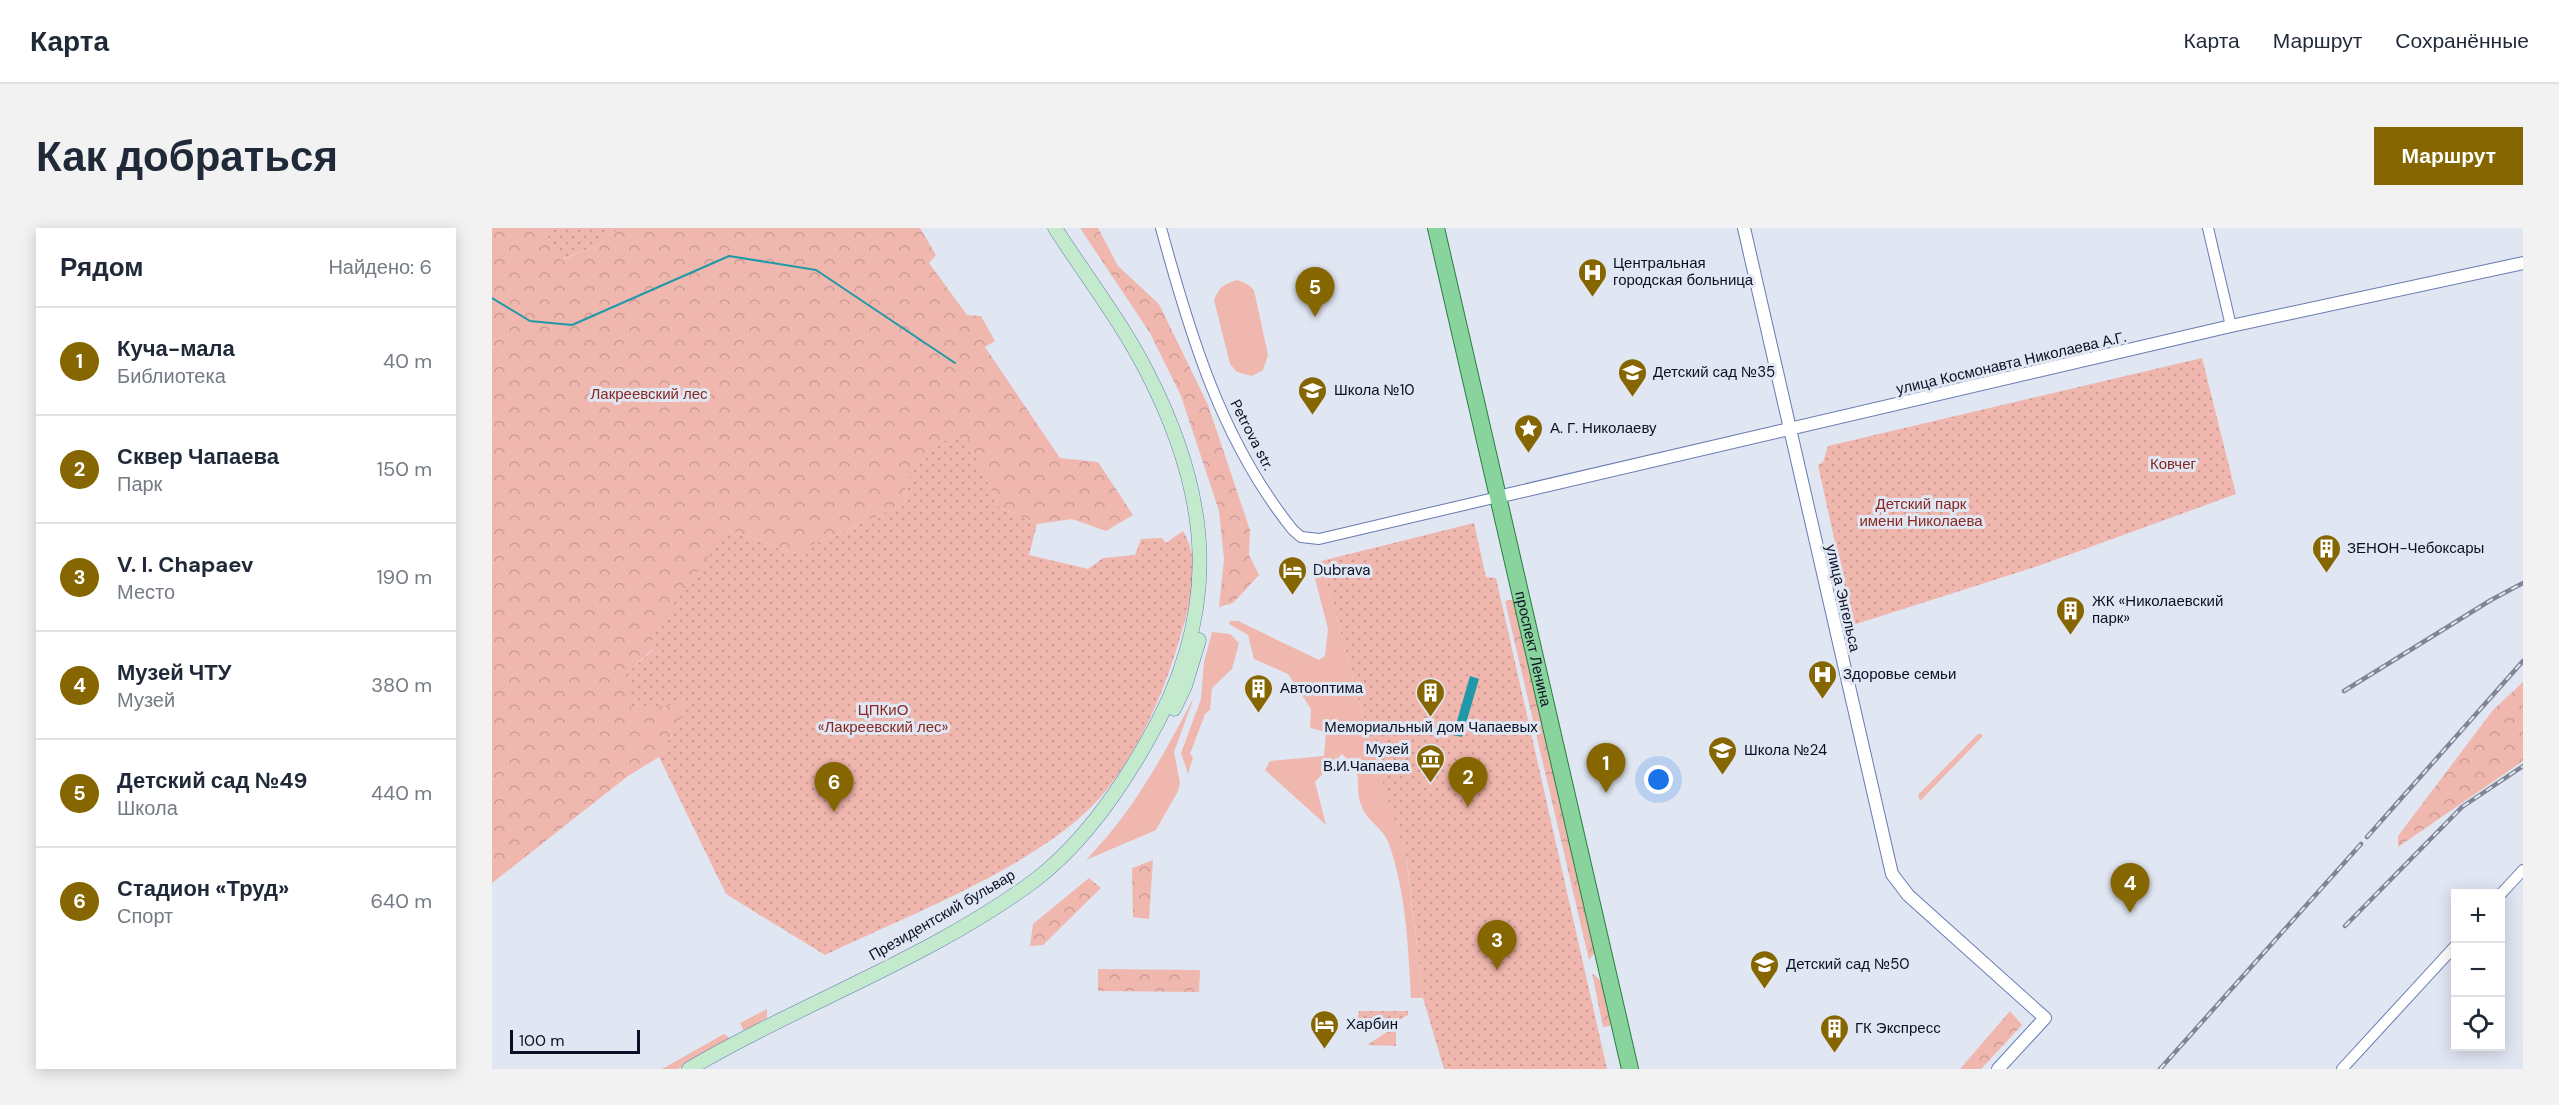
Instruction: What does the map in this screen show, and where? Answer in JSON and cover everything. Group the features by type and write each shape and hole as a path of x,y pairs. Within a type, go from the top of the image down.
{"main road":[{"name":"Президентский бульвар","path":"706,1069 859,986 1007,899 1035,879 1078,840 1122,783 1155,729 1169,700 1191,639 1200,585 1201,544 1196,510 1179,442 1163,405 1131,343 1054,228"},
{"name":"Президентский бульвар","path":"689,1069 984,923 1056,874 1101,828 1144,766 1169,721 1193,663 1203,624 1210,567 1208,531 1192,455 1162,382 1064,228"},
{"name":"проспект Ленина","path":"1436,228 1638,1069"},
{"name":"проспект Ленина","path":"1444,228 1629,1069"}],"street":[{"name":"Petrova str.","path":"1161,228 1190,334 1206,377 1254,476 1293,530 1301,537 1319,539 1413,516"},
{"name":"улица Энгельса","path":"1744,228 1892,874 1908,895 2045,1018 1998,1069"},
{"path":"2208,228 2231,326"},
{"name":"улица Космонавта Николаева А.Г.","path":"1413,516 2231,326 2523,263"},
{"path":"2505,890 2523,870"},
{"path":"2342,1069 2451,950"}],"green space":[{"name":"Лакреевский лес","path":"492,228 543,228 562,260 598,245 619,228 920,228 936,255 929,263 967,315 981,316 995,341 985,347 1060,458 1098,462 1133,515 1106,531 1072,519 1037,524 999,507 966,437 906,482 905,504 794,553 728,530 653,649 626,674 690,702 659,757 628,776 492,883"},
{"path":"543,228 619,228 598,245 561,260"},
{"path":"1080,228 1098,228 1118,266 1159,304 1208,405 1250,530 1249,555 1259,575 1233,603 1219,607 1224,559 1219,511 1181,396 1150,333"},
{"path":"1237,280 1254,290 1268,355 1263,370 1252,376 1237,372 1230,364 1214,300 1222,287"},
{"name":"Детский парк имени Николаева","path":"2202,358 2236,494 2038,566 1853,625 1818,465 1823,462 1828,446"},
{"name":"ЦПКиО «Лакреевский лес»","path":"967,437 999,507 1037,524 1029,555 1088,569 1103,558 1135,555 1141,539 1162,538 1166,543 1183,531 1189,544 1193,571 1187,614 1166,679 1141,736 1108,788 1083,815 1052,840 1016,863 937,904 825,955 726,894 659,757 689,702 632,711 626,674 653,650 650,636 728,530 794,553 905,504 906,482 933,443"},
{"path":"1474,523 1486,577 1496,578 1607,1069 1444,1069 1423,998 1407,860 1374,754 1321,561"},
{"path":"1321,561 1374,754 1396,770 1423,998 1411,998 1405,920 1395,863 1387,839 1364,812 1359,798 1355,769 1342,754 1315,782 1326,825 1265,770 1270,761 1324,756 1326,732 1310,728 1311,709 1288,674 1254,659 1248,635 1229,624 1230,621 1238,621 1319,660 1325,656 1328,629 1311,563"},
{"path":"1515,599 1596,951 1589,960 1505,601"},
{"path":"1212,632 1230,634 1239,643 1232,669 1212,688 1210,710 1205,714 1190,754 1193,757 1188,774 1181,753 1201,699 1204,662"},
{"path":"2523,682 2523,761 2398,847 2398,836 2493,710"},
{"path":"1194,697 1174,752 1180,783 1178,791 1156,830 1086,860 1133,803 1159,762"},
{"path":"1978,734 1982,734 1982,737 1920,801 1918,795"},
{"path":"1153,860 1149,919 1133,917 1132,868"},
{"path":"1089,878 1101,888 1043,945 1030,946 1033,924"},
{"path":"1098,969 1200,970 1199,992 1098,991"},
{"path":"1592,973 1603,984 1610,996 1612,1018 1610,1026 1603,1027"},
{"path":"767,1009 767,1018 744,1031 740,1023"},
{"path":"1359,1011 1408,1011 1408,1015 1380,1030 1360,1029 1356,1025"},
{"path":"2010,1011 2022,1025 1981,1069 1960,1069"},
{"path":"1396,1026 1396,1046 1367,1045"},
{"path":"724,1034 731,1039 678,1069 662,1069"}],"water":[{"path":"1470,676 1479,679 1462,737 1453,735"}],"waterway":[{"path":"492,298 530,321 572,325 729,256 816,270 955,363"}],"railway":[{"path":"2344,691 2491,600 2523,583"},
{"path":"2367,837 2523,661"},
{"path":"2345,926 2462,807 2523,766"},
{"path":"2160,1069 2361,844"}],"place":[{"name":"Центральная городская больница","path":"1592,298"},
{"name":"Детский сад №49","path":"1315,317"},
{"name":"Детский сад №35","path":"1632,398"},
{"name":"Школа №10","path":"1313,416"},
{"name":"А. Г. Николаеву","path":"1529,454"},
{"name":"ЗЕНОН-Чебоксары","path":"2326,574"},
{"name":"Dubrava","path":"1292,596"},
{"name":"ЖК «Николаевский парк»","path":"2071,636"},
{"name":"Здоровье семьи","path":"1822,700"},
{"name":"Автооптима","path":"1259,714"},
{"name":"Мемориальный дом Чапаевых","path":"1431,718"},
{"name":"Школа №24","path":"1723,776"},
{"name":"Музей В.И.Чапаева","path":"1430,784"},
{"name":"Куча-мала","path":"1606,793"},
{"name":"Сквер Чапаева","path":"1468,807"},
{"name":"Стадион «Труд»","path":"834,812"},
{"name":"Музей ЧТУ","path":"2130,913"},
{"name":"V. I. Chapaev","path":"1497,970"},
{"name":"Детский сад №50","path":"1765,990"},
{"name":"Харбин","path":"1325,1050"},
{"name":"ГК Экспресс","path":"1834,1054"}],"park label":[{"name":"Ковчег","path":"2173,464"}]}
